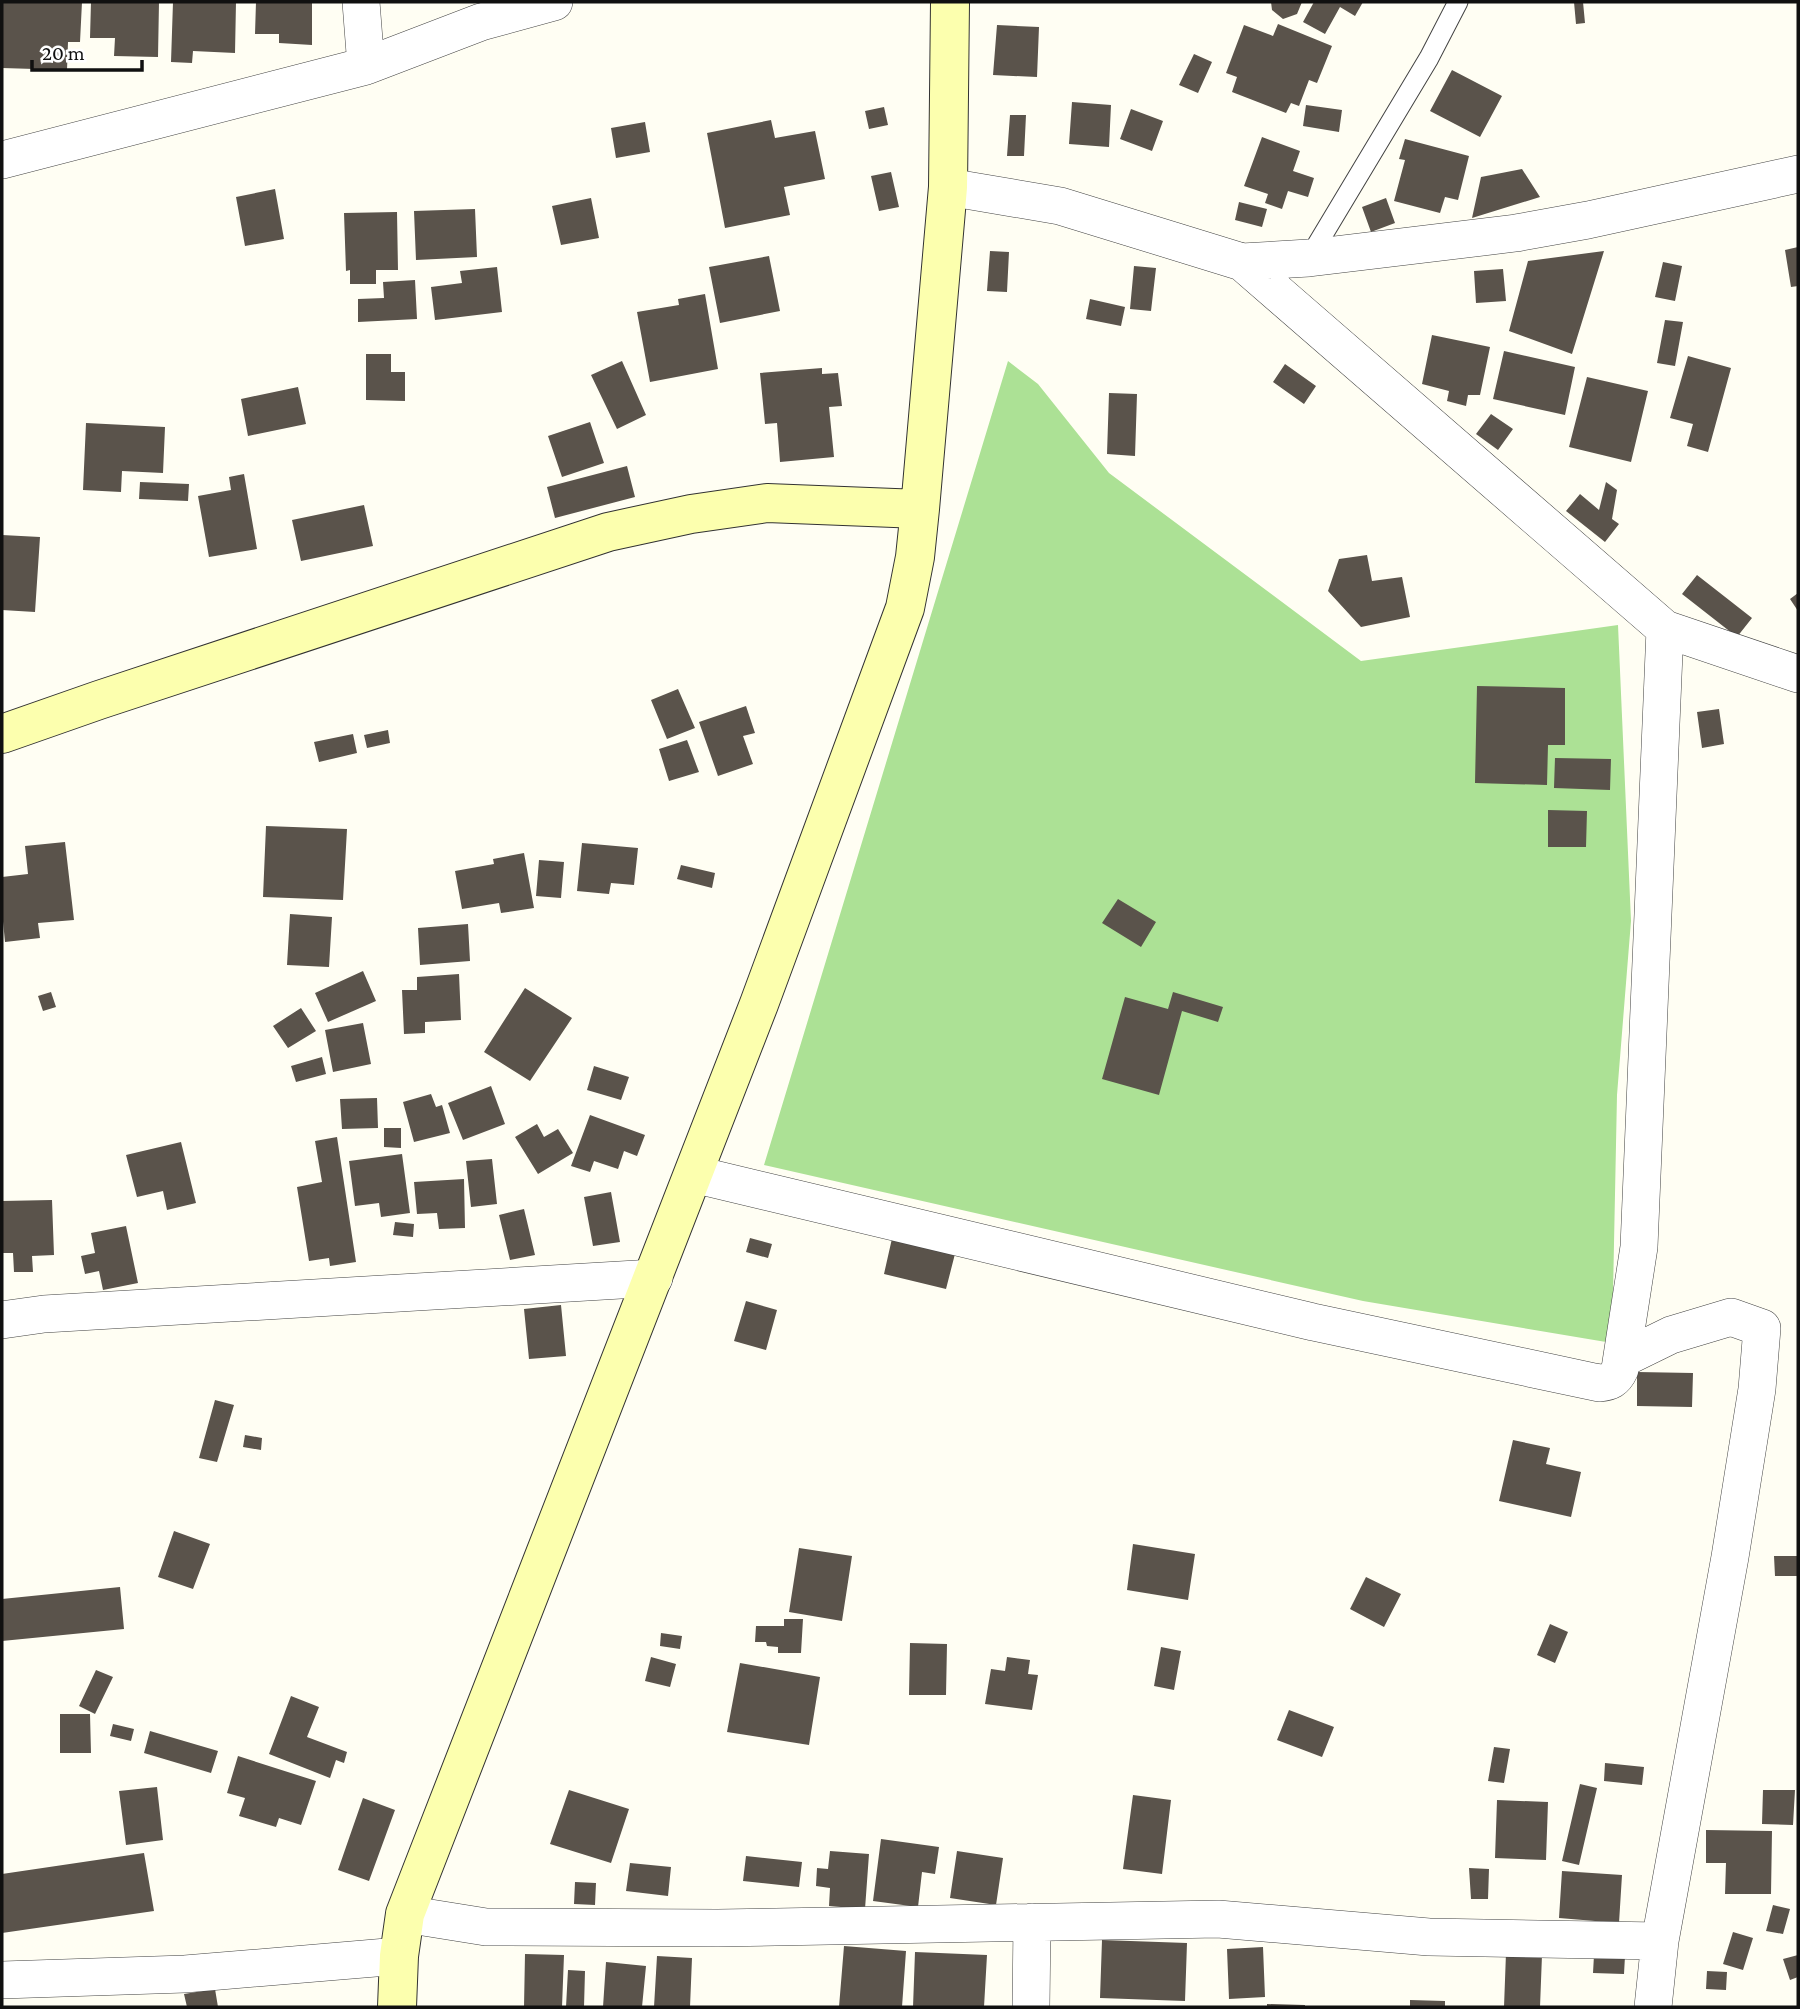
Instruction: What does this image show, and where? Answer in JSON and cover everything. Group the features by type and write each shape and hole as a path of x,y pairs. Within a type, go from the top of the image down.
{"street":[{"path":"361,2 366,66"},
{"path":"2,160 366,66 481,22 554,2"},
{"path":"397,2007 398,1956 405,1914 654,1279 905,608 915,557 920,509 948,187 950,2"},
{"path":"948,187 1060,206 1242,262 1309,258 1516,233 1798,174"},
{"path":"1242,262 1665,629 1798,674"},
{"path":"2,734 112,695 608,532 691,514 767,503 920,509"},
{"path":"693,1174 1313,1322 1599,1384 1609,1382 1616,1378 1622,1359 1639,1247 1665,629"},
{"path":"2,1320 44,1314 654,1279"},
{"path":"1622,1359 1671,1335 1731,1317 1762,1328 1757,1389 1730,1557 1660,1941 1653,2007"},
{"path":"405,1914 486,1927 718,1928 1218,1919 1429,1937 1660,1941"},
{"path":"1031,2007 1032,1923"},
{"path":"2,1980 185,1974 398,1956"}],"lane":[{"path":"1309,258 1429,58 1458,2"}],"green space":[{"path":"1008,361 1038,384 1109,473 1361,661 1618,625 1631,921 1617,1095 1612,1343 1363,1301 764,1165"}],"building":[{"path":"2,2 82,2 80,42 68,42 67,70 2,68"},
{"path":"91,2 159,2 158,57 114,56 115,38 90,38"},
{"path":"173,2 236,2 235,53 193,51 192,63 171,62"},
{"path":"256,2 312,2 312,45 279,43 279,34 255,34"},
{"path":"1271,2 1302,2 1297,14 1283,19 1272,10"},
{"path":"1314,2 1363,2 1355,16 1340,7 1325,34 1303,22"},
{"path":"1574,2 1583,2 1585,23 1576,24"},
{"path":"1278,24 1332,46 1317,83 1309,80 1299,106 1291,103 1286,113 1232,92 1237,77 1226,73 1244,25 1273,36"},
{"path":"997,25 1039,27 1037,77 993,75"},
{"path":"1194,54 1212,62 1198,93 1179,85"},
{"path":"1452,70 1502,96 1480,137 1430,111"},
{"path":"1072,102 1111,105 1109,147 1069,144"},
{"path":"1306,105 1342,110 1339,132 1303,126"},
{"path":"884,107 888,125 869,129 865,111"},
{"path":"1131,109 1163,121 1152,151 1120,139"},
{"path":"1010,115 1026,115 1024,156 1007,156"},
{"path":"771,120 775,138 815,131 825,179 784,187 790,215 725,228 707,133"},
{"path":"645,122 650,152 616,158 611,128"},
{"path":"1262,137 1300,151 1293,171 1314,178 1308,197 1288,191 1282,209 1265,203 1268,194 1244,186"},
{"path":"1405,139 1469,156 1458,200 1445,197 1440,213 1394,201 1405,160 1399,159"},
{"path":"1522,169 1540,197 1472,218 1481,177"},
{"path":"891,172 899,207 879,211 871,176"},
{"path":"275,189 284,239 245,246 236,197"},
{"path":"591,198 599,238 561,245 552,206"},
{"path":"1386,198 1395,223 1371,232 1362,207"},
{"path":"1239,202 1267,209 1262,227 1235,220"},
{"path":"475,209 477,257 416,260 414,211"},
{"path":"397,212 398,270 376,270 376,284 350,284 350,270 346,271 344,213"},
{"path":"1798,247 1798,286 1791,287 1785,250"},
{"path":"990,251 1009,252 1007,292 987,291"},
{"path":"1604,251 1572,354 1509,331 1528,261"},
{"path":"769,256 780,311 720,323 709,267"},
{"path":"1663,262 1682,266 1675,301 1655,297"},
{"path":"1134,266 1156,268 1151,311 1130,309"},
{"path":"497,267 502,312 435,320 431,287 462,283 460,271"},
{"path":"1503,269 1506,301 1476,303 1474,271"},
{"path":"415,280 417,319 358,322 358,299 384,298 383,282"},
{"path":"705,294 718,369 650,382 637,312 679,305 678,299"},
{"path":"1090,299 1125,307 1121,326 1086,319"},
{"path":"1665,320 1683,322 1675,366 1657,363"},
{"path":"1432,335 1490,347 1480,395 1468,395 1466,406 1447,401 1449,391 1422,384"},
{"path":"1504,351 1575,367 1565,415 1493,399"},
{"path":"366,354 391,354 391,372 405,372 405,401 366,400"},
{"path":"1688,356 1731,368 1708,452 1687,446 1693,424 1670,418"},
{"path":"622,361 646,415 617,429 591,375"},
{"path":"1285,364 1316,386 1304,404 1273,382"},
{"path":"822,368 822,374 838,373 842,406 829,407 834,457 780,462 777,423 765,424 760,373"},
{"path":"1587,377 1648,391 1631,462 1569,447"},
{"path":"298,387 306,424 248,436 241,399"},
{"path":"1109,393 1137,394 1135,456 1107,454"},
{"path":"1491,414 1513,429 1498,450 1476,434"},
{"path":"590,422 604,463 562,477 548,436"},
{"path":"86,423 165,427 163,473 122,471 121,492 83,490"},
{"path":"627,466 635,497 555,518 547,487"},
{"path":"244,474 257,549 209,557 198,496 231,490 229,477"},
{"path":"140,482 189,484 188,501 139,499"},
{"path":"1606,482 1617,490 1612,519 1619,524 1605,542 1566,511 1580,494 1599,510"},
{"path":"364,505 373,546 301,561 292,520"},
{"path":"2,535 40,537 35,612 2,610"},
{"path":"1367,555 1372,581 1402,577 1410,617 1361,627 1328,591 1339,559"},
{"path":"1697,575 1752,618 1737,637 1682,594"},
{"path":"1798,593 1798,611 1790,599"},
{"path":"1477,686 1565,688 1565,745 1548,745 1547,785 1475,783"},
{"path":"678,689 695,728 667,739 651,700"},
{"path":"746,706 755,733 743,736 753,764 718,776 699,722"},
{"path":"1719,709 1724,744 1702,748 1697,712"},
{"path":"388,730 390,743 367,748 364,735"},
{"path":"353,734 357,753 319,762 314,742"},
{"path":"687,740 699,772 669,781 659,749"},
{"path":"1555,758 1611,759 1610,790 1554,788"},
{"path":"1548,810 1587,811 1586,847 1548,847"},
{"path":"266,826 347,829 343,900 263,897"},
{"path":"65,842 74,920 38,923 40,938 5,942 2,877 28,874 25,846"},
{"path":"582,843 638,848 634,885 611,883 609,894 577,891"},
{"path":"524,853 534,908 501,913 499,903 462,909 455,871 494,864 493,859"},
{"path":"539,860 564,862 561,898 536,896"},
{"path":"681,865 715,873 712,888 677,879"},
{"path":"1118,899 1156,922 1141,947 1102,923"},
{"path":"290,914 332,917 329,967 287,965"},
{"path":"468,924 470,961 420,965 418,928"},
{"path":"363,971 376,1001 328,1022 315,993"},
{"path":"459,974 461,1020 425,1022 425,1033 404,1034 402,990 417,990 417,977"},
{"path":"525,988 572,1018 530,1081 484,1052"},
{"path":"51,992 56,1007 43,1011 38,996"},
{"path":"1173,992 1223,1007 1218,1022 1182,1011 1159,1095 1102,1079 1125,997 1168,1009"},
{"path":"301,1008 316,1031 288,1048 273,1026"},
{"path":"363,1023 371,1064 333,1072 325,1030"},
{"path":"322,1057 326,1074 296,1082 291,1066"},
{"path":"594,1066 629,1077 621,1100 587,1090"},
{"path":"491,1086 505,1124 463,1140 448,1103"},
{"path":"431,1094 436,1107 442,1105 450,1133 414,1142 403,1102"},
{"path":"377,1098 378,1128 342,1129 340,1099"},
{"path":"590,1115 645,1135 637,1156 624,1151 618,1169 594,1161 590,1172 571,1166"},
{"path":"537,1124 544,1137 558,1129 573,1153 538,1174 515,1137"},
{"path":"384,1128 401,1128 401,1148 384,1147"},
{"path":"337,1137 356,1262 330,1266 329,1258 309,1261 297,1187 322,1182 315,1141"},
{"path":"181,1142 196,1203 167,1210 163,1191 137,1197 126,1155"},
{"path":"402,1154 410,1213 381,1217 379,1203 355,1206 349,1161"},
{"path":"492,1159 497,1204 471,1207 466,1161"},
{"path":"464,1179 465,1228 439,1229 437,1213 417,1214 414,1182"},
{"path":"611,1192 620,1242 593,1246 584,1197"},
{"path":"52,1200 54,1255 32,1256 33,1272 14,1272 13,1253 2,1253 2,1201"},
{"path":"524,1209 535,1255 510,1260 499,1215"},
{"path":"395,1222 414,1224 413,1237 393,1235"},
{"path":"126,1226 138,1283 103,1290 99,1271 85,1274 81,1256 95,1253 91,1233"},
{"path":"893,1234 956,1250 946,1289 884,1274"},
{"path":"750,1238 772,1244 768,1258 746,1252"},
{"path":"746,1301 777,1310 766,1350 734,1341"},
{"path":"561,1305 566,1356 529,1359 524,1309"},
{"path":"1637,1372 1693,1373 1692,1407 1637,1406"},
{"path":"215,1400 234,1405 217,1462 199,1458"},
{"path":"245,1435 262,1438 261,1450 243,1447"},
{"path":"1513,1440 1550,1448 1546,1464 1581,1472 1571,1517 1499,1501"},
{"path":"174,1531 210,1544 193,1589 158,1577"},
{"path":"1133,1544 1195,1554 1188,1600 1127,1590"},
{"path":"799,1548 852,1556 842,1621 789,1612"},
{"path":"1774,1556 1798,1556 1798,1576 1775,1576"},
{"path":"1366,1577 1401,1594 1384,1627 1350,1609"},
{"path":"120,1587 124,1629 2,1641 2,1599"},
{"path":"784,1619 803,1619 801,1653 778,1653 778,1647 767,1646 766,1642 755,1642 756,1626 784,1626"},
{"path":"1550,1624 1568,1632 1555,1663 1537,1655"},
{"path":"661,1633 682,1636 680,1649 660,1646"},
{"path":"910,1643 947,1644 946,1695 909,1695"},
{"path":"1161,1647 1181,1651 1174,1690 1154,1686"},
{"path":"651,1657 676,1664 670,1687 645,1681"},
{"path":"1007,1657 1030,1660 1028,1674 1038,1675 1032,1710 985,1704 991,1669 1005,1671"},
{"path":"740,1663 820,1677 809,1745 727,1732"},
{"path":"96,1670 113,1677 95,1714 79,1706"},
{"path":"291,1696 319,1707 307,1737 347,1752 344,1763 336,1760 330,1778 269,1754"},
{"path":"1289,1710 1334,1727 1322,1757 1277,1740"},
{"path":"60,1714 90,1714 91,1753 60,1753"},
{"path":"113,1724 134,1729 131,1741 110,1736"},
{"path":"150,1731 218,1751 211,1773 144,1753"},
{"path":"1494,1747 1510,1749 1504,1783 1488,1781"},
{"path":"238,1756 316,1781 301,1825 279,1818 276,1827 239,1816 245,1798 227,1793"},
{"path":"1605,1763 1644,1767 1642,1785 1604,1781"},
{"path":"1580,1784 1597,1788 1579,1865 1562,1861"},
{"path":"157,1787 163,1840 126,1845 119,1791"},
{"path":"569,1790 629,1809 611,1863 550,1844"},
{"path":"1763,1790 1795,1790 1793,1825 1762,1824"},
{"path":"1133,1795 1171,1800 1162,1874 1123,1869"},
{"path":"363,1798 395,1810 369,1881 338,1870"},
{"path":"1497,1800 1548,1802 1546,1860 1495,1858"},
{"path":"1706,1830 1772,1831 1771,1894 1725,1894 1726,1863 1706,1863"},
{"path":"881,1839 939,1847 935,1874 922,1872 918,1907 873,1901"},
{"path":"830,1851 869,1854 865,1909 829,1906 830,1888 816,1886 817,1868 828,1869"},
{"path":"957,1851 1003,1858 996,1905 950,1898"},
{"path":"144,1853 154,1911 2,1933 2,1874"},
{"path":"746,1856 802,1862 799,1887 743,1881"},
{"path":"630,1863 671,1867 668,1896 626,1891"},
{"path":"1469,1868 1489,1869 1488,1899 1471,1899"},
{"path":"1562,1871 1622,1875 1619,1923 1559,1918"},
{"path":"575,1882 596,1883 595,1905 574,1904"},
{"path":"1773,1905 1790,1909 1783,1934 1766,1931"},
{"path":"1733,1932 1753,1938 1743,1970 1723,1964"},
{"path":"1102,1940 1187,1943 1185,2001 1100,1998"},
{"path":"844,1946 906,1951 902,2007 839,2007"},
{"path":"1263,1947 1265,1997 1229,1999 1227,1949"},
{"path":"915,1952 987,1955 984,2007 913,2007"},
{"path":"1506,1953 1542,1955 1540,2007 1504,2007"},
{"path":"525,1954 564,1955 562,2007 524,2007"},
{"path":"1594,1955 1625,1956 1624,1974 1593,1973"},
{"path":"1798,1955 1798,1977 1790,1980 1783,1959"},
{"path":"657,1956 692,1958 690,2007 654,2007"},
{"path":"606,1962 646,1966 642,2007 603,2007"},
{"path":"568,1970 585,1971 584,2007 566,2007"},
{"path":"1707,1971 1727,1972 1726,1990 1706,1989"},
{"path":"215,1989 218,2007 187,2007 184,1994"},
{"path":"1410,2000 1445,2001 1445,2007 1410,2007"},
{"path":"1267,2004 1305,2005 1305,2007 1267,2007"}]}
